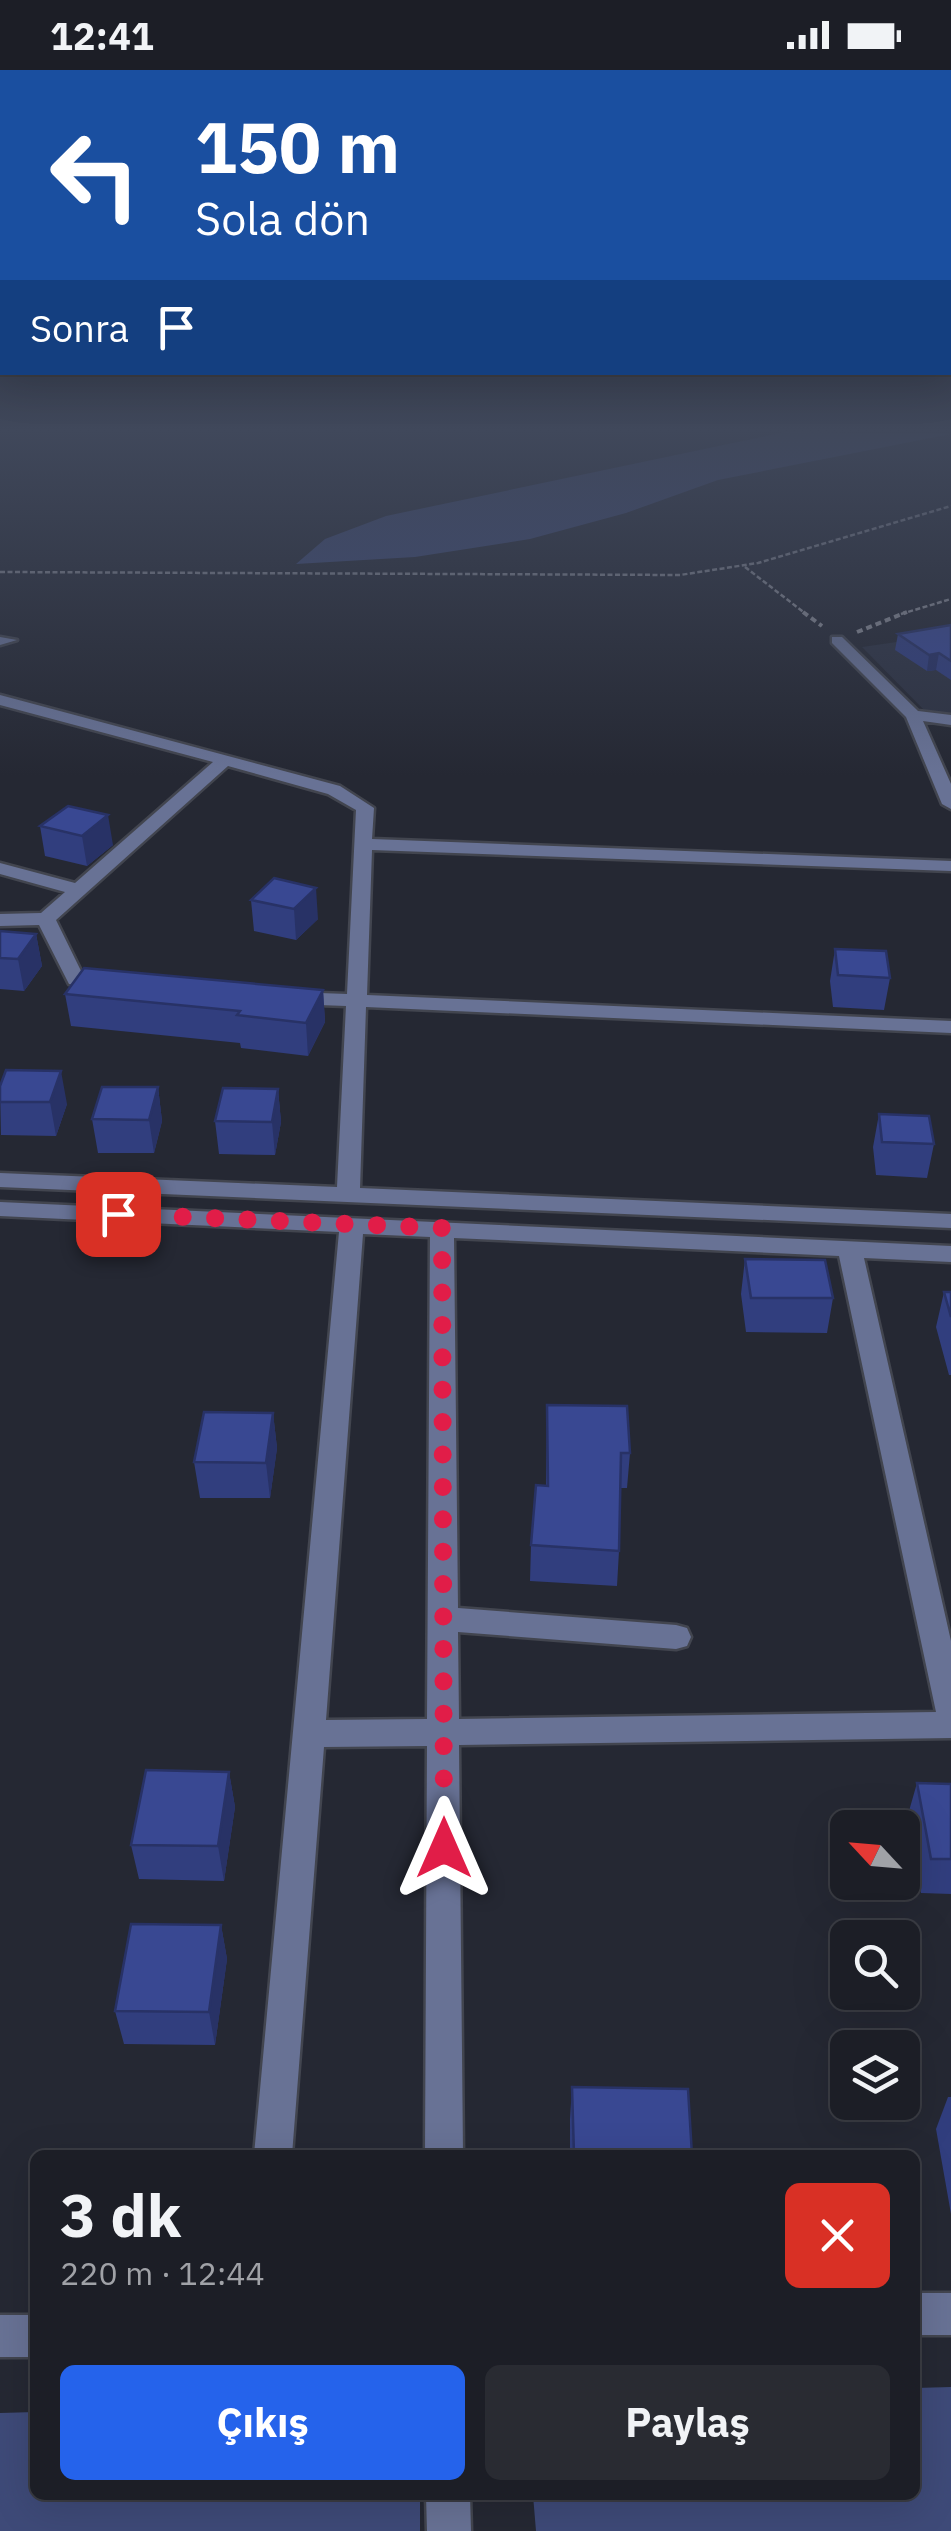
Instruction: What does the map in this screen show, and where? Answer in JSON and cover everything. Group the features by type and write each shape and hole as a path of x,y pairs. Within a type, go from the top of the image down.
{"street":[{"path":"838,640 914,715 951,804"},
{"path":"0,700 356,799 368,813 350,1210 273,2150"},
{"path":"914,715 951,720"},
{"path":"0,920 46,919 225,760"},
{"path":"366,844 951,866"},
{"path":"0,868 78,890"},
{"path":"46,919 76,980 132,985"},
{"path":"264,996 359,1004 951,1026"},
{"path":"0,1180 350,1210 442,1228 951,1254"},
{"path":"0,1209 350,1210 951,1220"},
{"path":"442,1228 444,2150"},
{"path":"850,1250 951,1710"},
{"path":"443,1620 676,1638"},
{"path":"309,1734 951,1725"},
{"path":"920,2314 951,2314"},
{"path":"0,2336 30,2336"},
{"path":"448,2500 449,2531"}],"path":[{"path":"0,572 680,575 744,566 810,547"},
{"path":"744,566 838,640 916,608 951,599"}],"shaded area":[{"path":"316,547 480,547 415,557 296,564"},
{"path":"951,634 951,715 925,711 862,647"},
{"path":"951,2387 951,2531 536,2531 533,2500 920,2500 920,2388"},
{"path":"30,2412 30,2500 420,2500 420,2531 0,2531 0,2413"}],"building":[{"path":"951,625 951,661 939,653 929,655 898,634"},
{"path":"68,806 108,815 82,836 40,826"},
{"path":"274,878 316,888 294,909 251,900"},
{"path":"0,931 36,934 18,959 0,958"},
{"path":"835,949 886,951 890,978 838,975"},
{"path":"84,968 323,990 306,1023 237,1015 240,1011 65,994"},
{"path":"6,1070 61,1071 50,1102 0,1102"},
{"path":"102,1087 158,1087 149,1120 92,1119"},
{"path":"223,1088 278,1089 272,1122 215,1121"},
{"path":"879,1114 929,1116 934,1144 882,1142"},
{"path":"745,1259 825,1260 833,1298 751,1298"},
{"path":"944,1292 951,1292 951,1317"},
{"path":"547,1405 627,1406 630,1453 621,1453 619,1551 531,1545 536,1485 548,1486"},
{"path":"204,1412 273,1413 266,1463 194,1462"},
{"path":"146,1770 229,1772 218,1846 131,1845"},
{"path":"917,1783 951,1784 951,1859 931,1859"},
{"path":"131,1924 221,1925 209,2012 115,2011"},
{"path":"572,2087 688,2089 692,2150 574,2150"}],"route":[{"path":"118,1214 442,1228 444,1848"}]}
